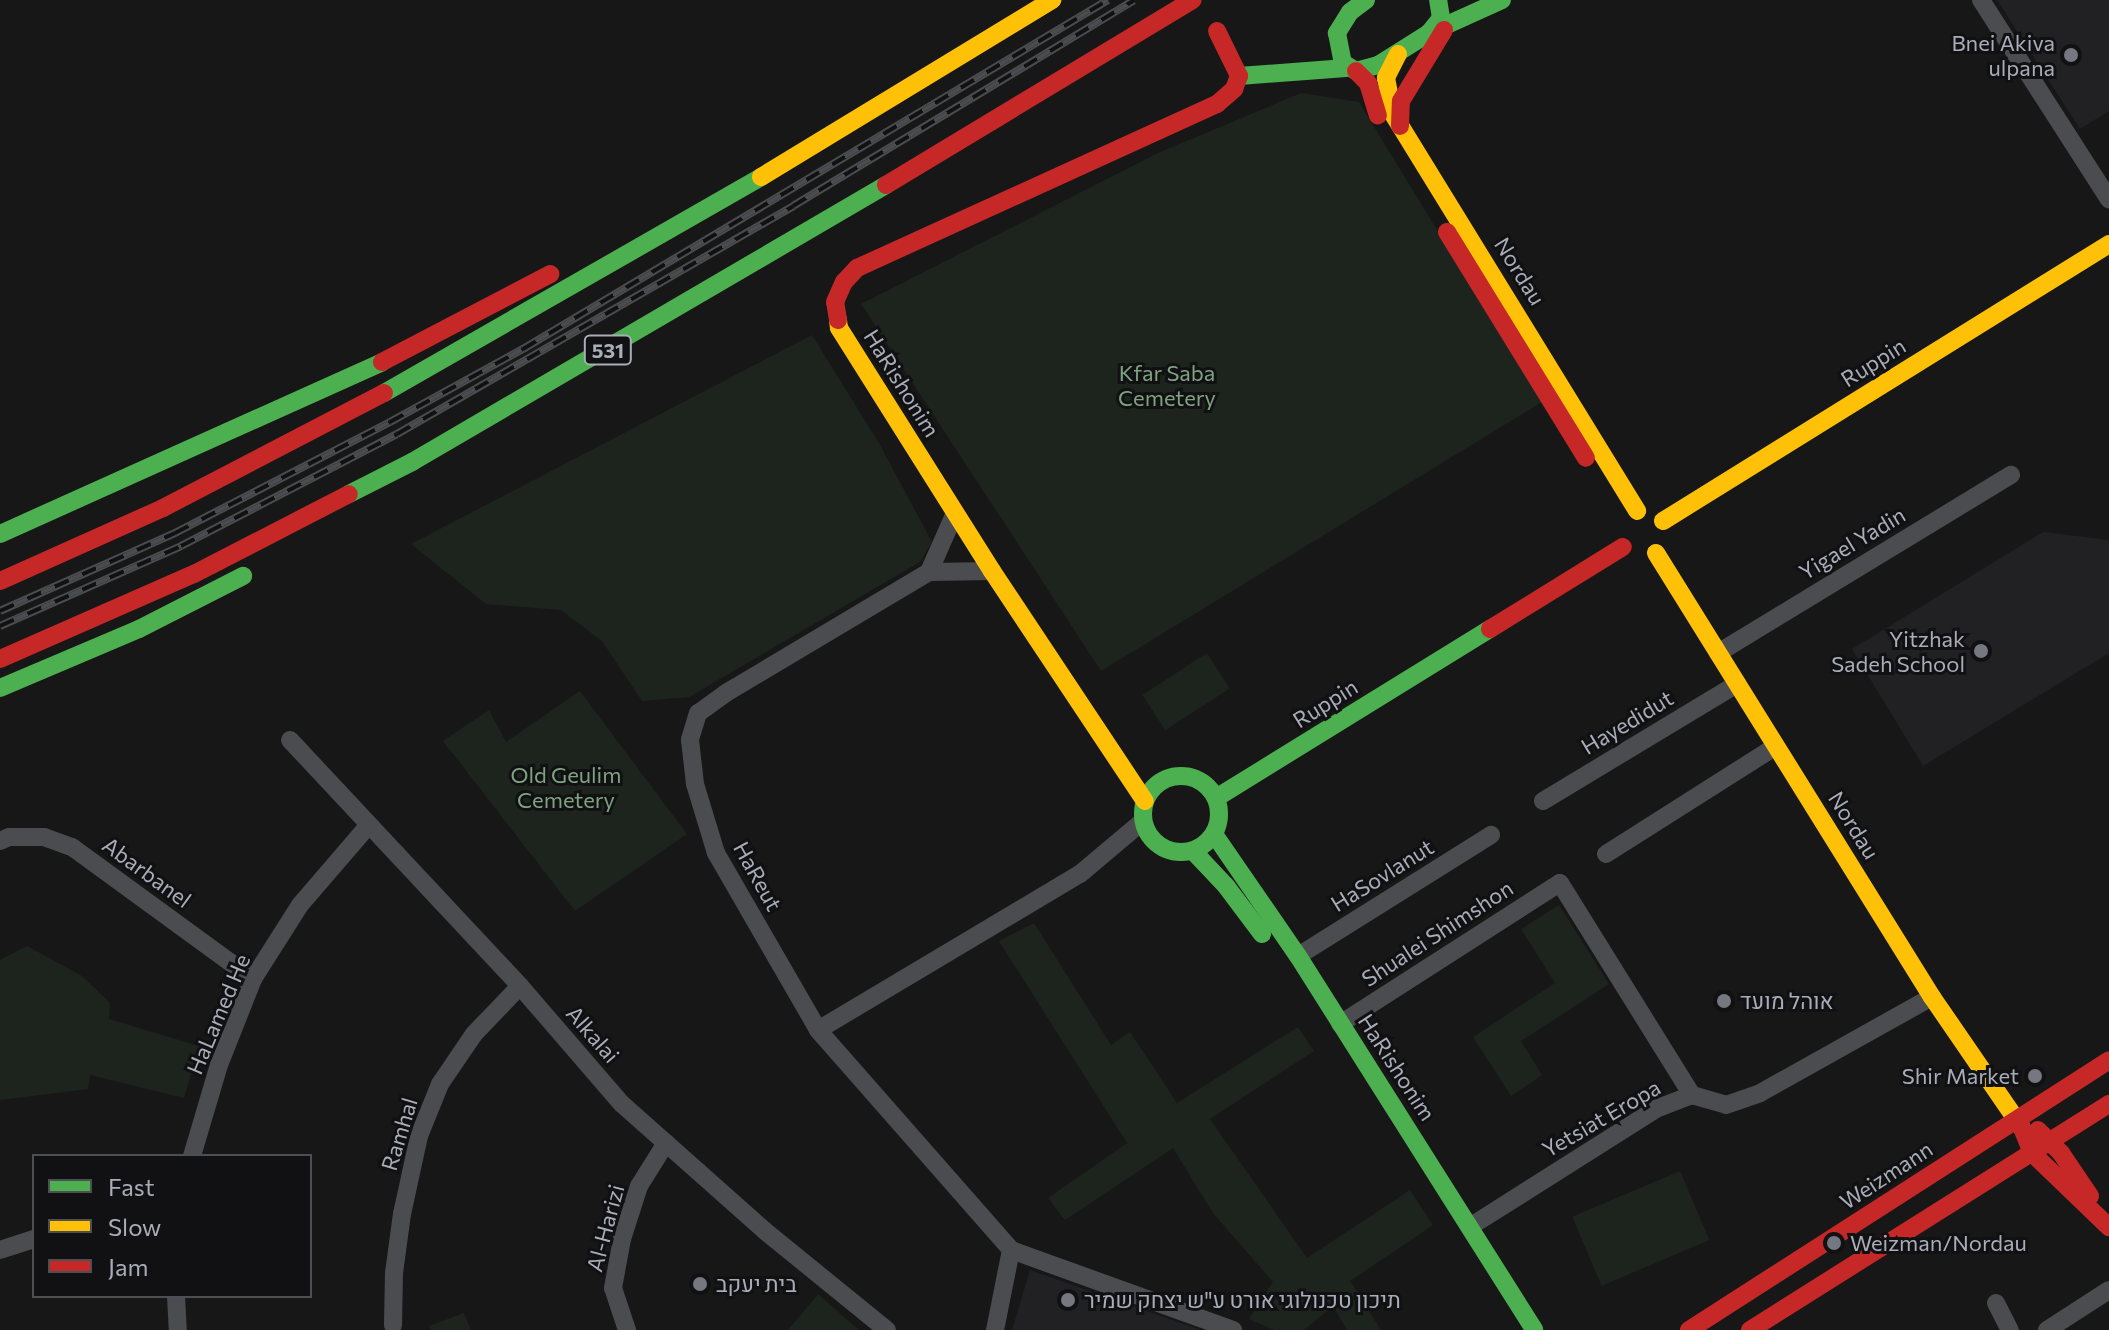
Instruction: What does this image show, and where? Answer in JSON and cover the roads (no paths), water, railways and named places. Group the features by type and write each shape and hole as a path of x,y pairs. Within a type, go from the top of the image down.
{"main road":[{"path":"0,581 163,508 365,404 509,324 1052,0"},
{"name":"531","path":"0,659 140,599 324,509 545,387 1193,0"},
{"path":"1298,71 1323,57 1337,44 1337,33 1345,18 1366,0"},
{"path":"1429,33 1442,14 1438,0"},
{"path":"1217,31 1239,76 1249,78 1298,71 1351,69 1378,65 1429,33 1502,0"},
{"path":"1400,126 1401,101 1447,25"},
{"name":"Nordau","path":"1337,44 1351,69 1368,83 1381,123 1631,515"},
{"name":"Nordau","path":"1398,54 1386,78 1389,104 1400,126 1631,515"},
{"name":"HaRishonim","path":"1145,801 992,571 839,328 835,302 844,282 857,268 1217,104 1234,89 1239,76"},
{"path":"0,534 352,378 871,110"},
{"path":"339,521 408,482 809,232"},
{"name":"Ruppin","path":"1663,521 2109,244"},
{"path":"1652,512 1663,521 1666,535 1656,553 1642,557 1623,547 1619,533 1631,515 1652,512"},
{"name":"Ruppin","path":"1216,798 1623,547"},
{"name":"Nordau","path":"1656,553 1932,997 2018,1118"},
{"path":"0,688 139,629 257,568"},
{"path":"1186,776 1208,788 1216,798 1219,810 1214,834 1193,851 1167,850 1147,834 1143,821 1145,801 1161,781 1186,776"},
{"name":"HaRishonim","path":"1214,834 1298,956 1534,1330"},
{"name":"HaRishonim","path":"1193,851 1253,921 1328,1030 1520,1330"},
{"name":"Weizmann","path":"1694,1329 2109,1060"},
{"path":"1750,1330 2109,1104"},
{"path":"2018,1118 2051,1141 2077,1175 2106,1223"},
{"path":"2018,1118 2032,1153 2106,1223"},
{"path":"2077,1175 2072,1148 2080,1123"}],"street":[{"path":"1981,0 2109,199"},
{"name":"Yigael Yadin","path":"1718,653 2011,475"},
{"path":"929,572 955,513"},
{"name":"HaReut","path":"992,571 929,572 726,693 698,713 690,740 695,784 716,853 818,1030 1011,1250 1233,1330"},
{"name":"Hayedidut","path":"1543,801 1737,684"},
{"name":"Alkalai","path":"290,740 520,986 622,1104 765,1231 887,1330"},
{"path":"1606,854 1776,746"},
{"path":"818,1030 1080,874 1143,821"},
{"name":"HaLamed He","path":"193,1154 219,1065 253,979 300,905 368,826"},
{"name":"HaSovlanut","path":"1298,956 1491,835"},
{"name":"Abarbanel","path":"0,841 9,837 44,837 72,847 253,979"},
{"name":"Shualei Shimshon","path":"1340,1024 1560,883 1692,1095"},
{"name":"Ramhal","path":"393,1325 394,1273 402,1214 419,1136 440,1084 474,1034 520,986"},
{"name":"Yetsiat Eropa","path":"1471,1226 1658,1108 1692,1095 1726,1105 1760,1093 1932,997"},
{"name":"Al-Harizi","path":"627,1330 613,1288 622,1239 639,1186 666,1143"},
{"path":"0,1250 32,1240"},
{"path":"995,1330 1011,1250"},
{"path":"2047,1330 2109,1290"},
{"path":"176,1298 178,1330"},
{"path":"1996,1303 2010,1330"}],"railway":[{"path":"0,611 175,533 523,349 1108,0"},
{"path":"0,626 181,546 397,434 793,206 1134,0"}],"place":[{"name":"Bnei Akiva ulpana","path":"2071,55"},
{"name":"Yitzhak Sadeh School","path":"1981,651"},
{"name":"אוהל מועד","path":"1724,1001"},
{"name":"Shir Market","path":"2035,1076"},
{"name":"Weizman/Nordau","path":"1834,1243"},
{"name":"בית יעקב","path":"700,1284"},
{"name":"תיכון טכנולוגי אורט ע\"ש יצחק שמיר","path":"1068,1300"}],"park label":[{"name":"Kfar Saba Cemetery","path":"1167,384"},
{"name":"Old Geulim Cemetery","path":"566,786"}]}
